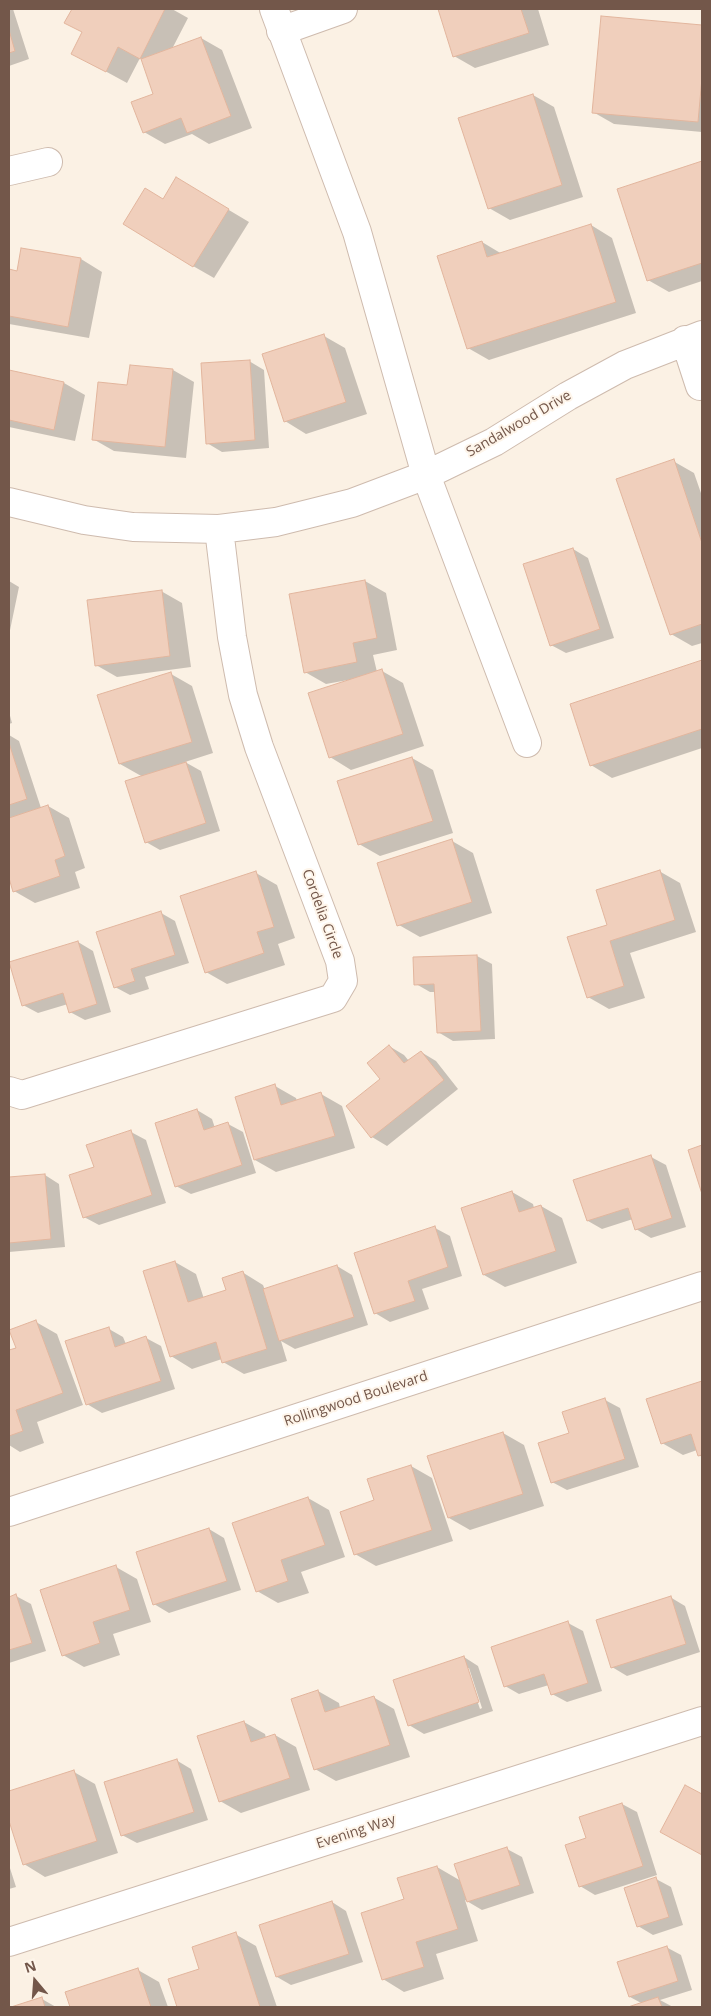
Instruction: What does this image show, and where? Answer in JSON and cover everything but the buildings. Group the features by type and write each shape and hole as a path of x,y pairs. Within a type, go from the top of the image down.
{"street":[{"path":"343,9 278,20 357,232 426,475 527,743"},
{"path":"9,170 48,162"},
{"path":"694,338 700,386"},
{"name":"Sandalwood Drive","path":"9,502 84,520 133,527 220,529 276,522 352,503 426,475 494,442 568,396 625,365 694,338"},
{"name":"Cordelia Circle","path":"9,1091 22,1095 333,998 343,981 340,960 259,747 243,695 232,637 220,529"},
{"name":"Rollingwood Boulevard","path":"9,1512 702,1286"},
{"name":"Evening Way","path":"9,1942 702,1722"}]}
